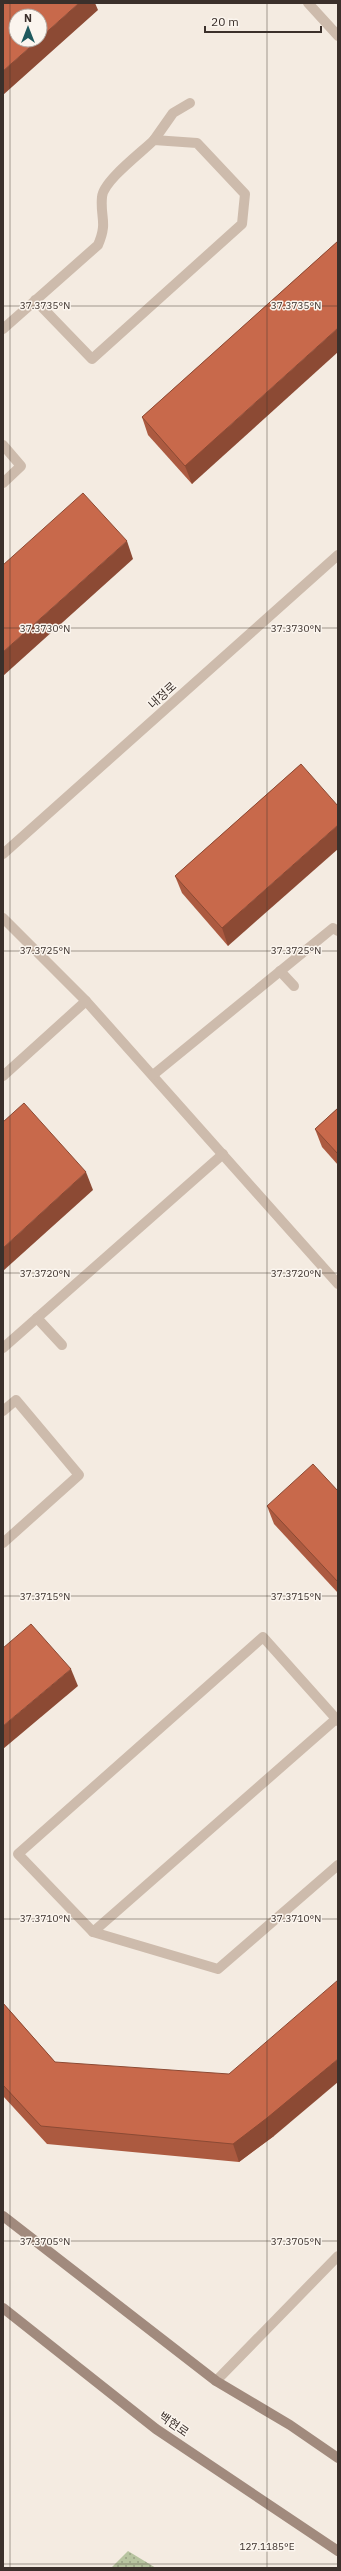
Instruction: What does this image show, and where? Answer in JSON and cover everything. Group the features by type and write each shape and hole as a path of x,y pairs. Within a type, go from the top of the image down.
{"main road":[{"path":"3,2216 216,2381 290,2425 338,2458"},
{"name":"백현로","path":"3,2308 156,2429 338,2551"}],"street":[{"path":"308,3 338,36"},
{"path":"3,329 98,245 104,231 102,195 114,177 154,140 173,113 190,103"},
{"path":"35,300 92,359 242,224 245,194 197,143 154,140"},
{"path":"3,446 21,466 3,483"},
{"name":"내정로","path":"3,854 338,555"},
{"path":"3,918 86,1000 338,1284"},
{"path":"153,1075 334,928 338,931"},
{"path":"280,971 294,986"},
{"path":"3,1076 86,1000"},
{"path":"3,1348 223,1154"},
{"path":"37,1318 62,1345"},
{"path":"3,1411 16,1400 79,1475 3,1543"},
{"path":"93,1932 337,1720 263,1637 18,1854 93,1932 218,1969 338,1864"},
{"path":"216,2381 338,2256"}],"green space":[{"path":"128,2551 156,2568 111,2568"}],"building":[{"path":"3,3 79,3 48,31 48,8 8,8 8,48 29,48 3,71"},
{"path":"338,241 338,328 185,466 142,417"},
{"path":"83,493 127,541 3,652 3,565"},
{"path":"301,764 338,806 338,825 222,928 175,876"},
{"path":"24,1103 86,1172 3,1248 3,1122"},
{"path":"338,1108 338,1154 315,1129"},
{"path":"313,1464 338,1491 338,1582 267,1506"},
{"path":"31,1624 71,1669 3,1726 3,1648"},
{"path":"338,1980 338,2059 233,2144 41,2126 3,2085 3,2003 55,2062 229,2074"}]}
